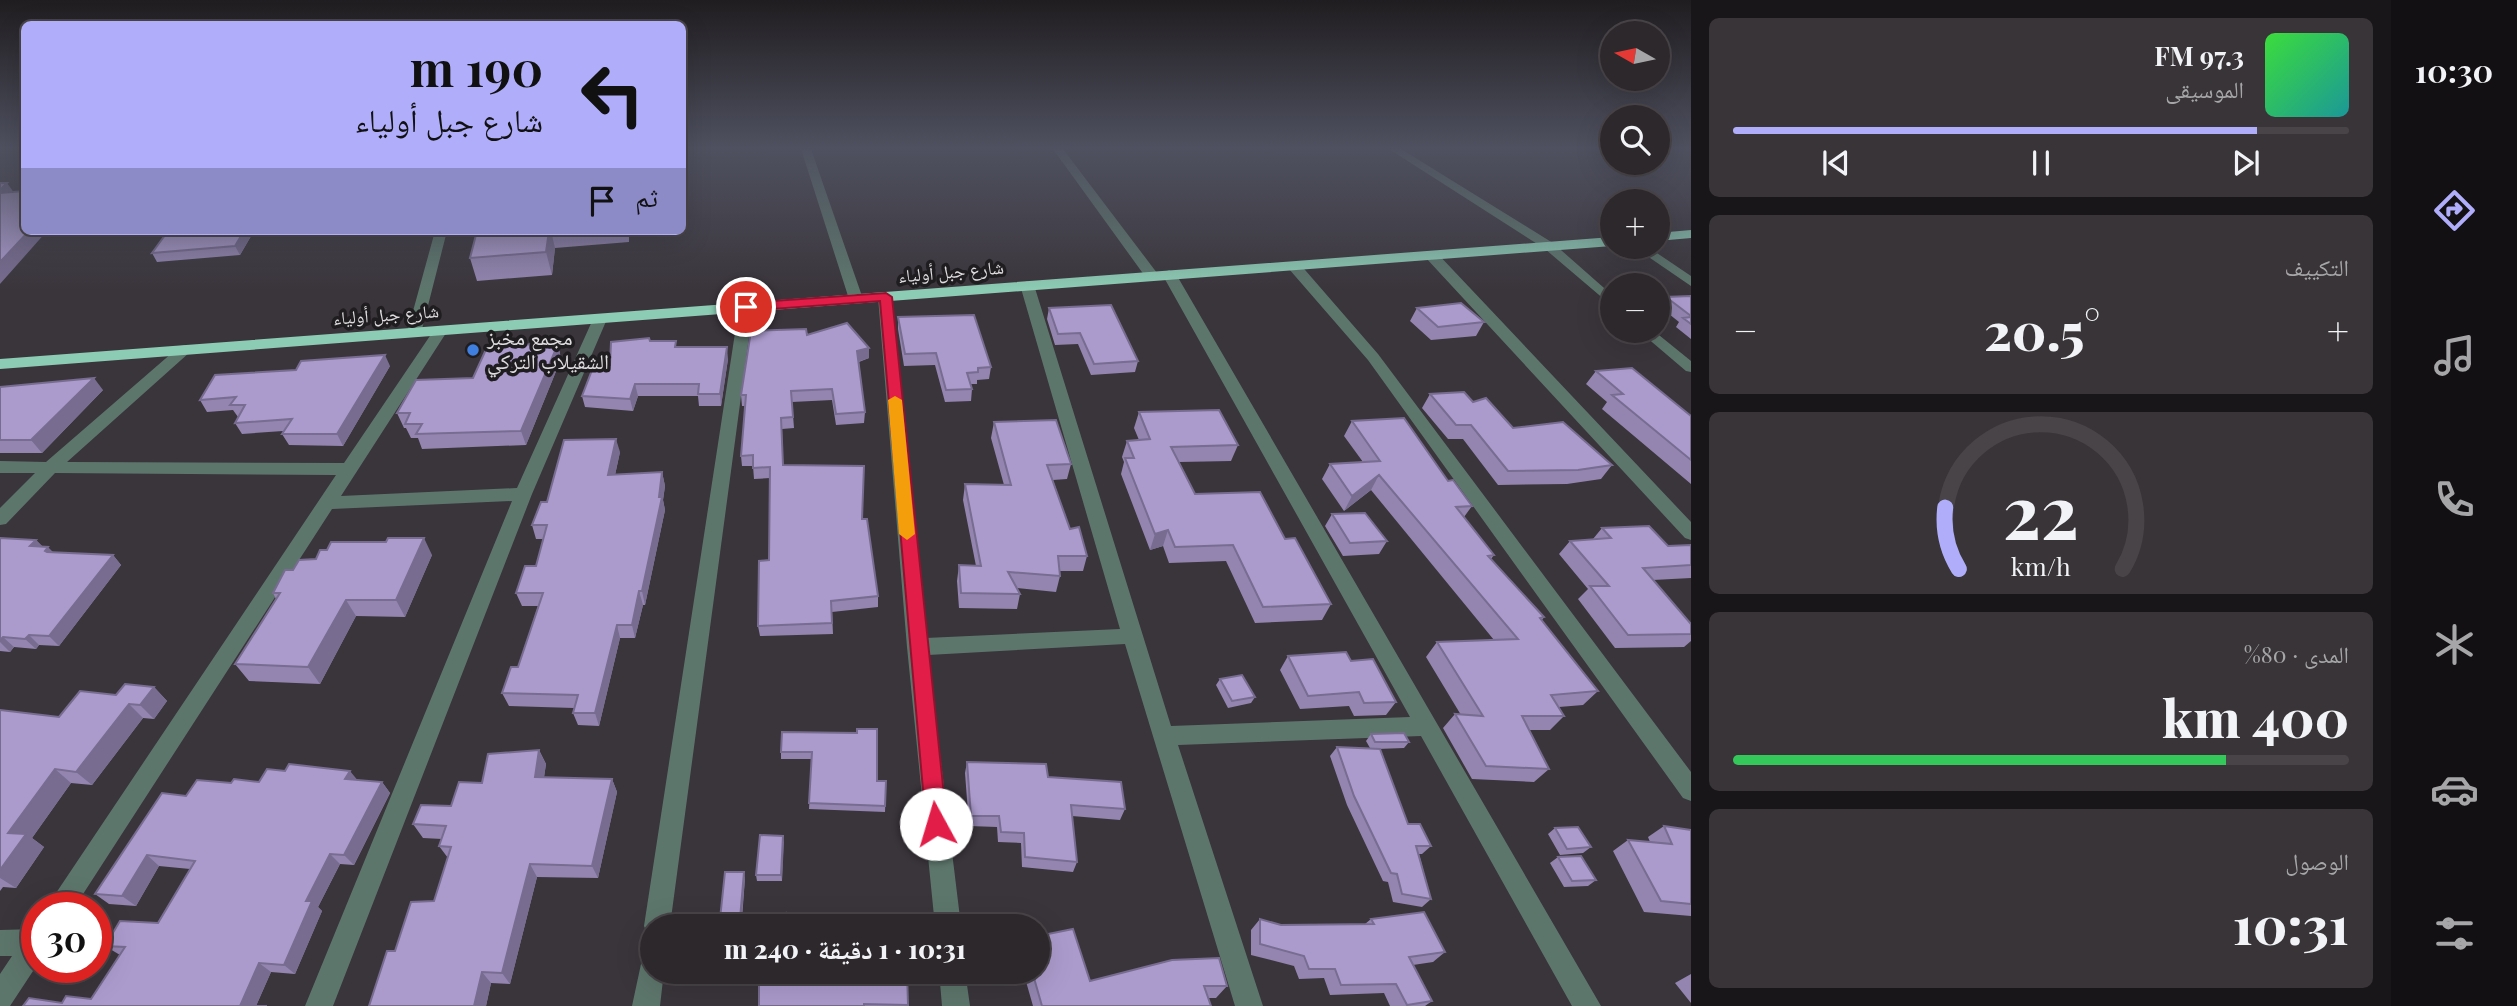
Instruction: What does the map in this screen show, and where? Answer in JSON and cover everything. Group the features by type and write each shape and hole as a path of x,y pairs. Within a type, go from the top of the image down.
{"highway":[{"path":"1670,236 1691,234"},
{"name":"شارع جبل أولياء","path":"0,364 1600,242"}],"street":[{"path":"822,196 856,299"},
{"path":"1096,196 1161,275 1587,1006"},
{"path":"1469,196 1549,246 1600,291"},
{"path":"414,333 440,235"},
{"path":"1431,255 1691,533"},
{"path":"1657,259 1691,282"},
{"path":"1294,266 1373,357 1691,789"},
{"path":"1027,285 1132,636 1250,1006"},
{"path":"886,297 917,647 946,914"},
{"path":"659,914 746,307"},
{"path":"318,1006 523,494 600,319"},
{"path":"69,892 346,469 441,330"},
{"path":"1661,343 1691,368"},
{"path":"0,519 54,465 185,349"},
{"path":"0,467 54,465 346,469"},
{"path":"324,503 523,494"},
{"path":"917,647 1132,636"},
{"path":"1164,736 1425,726"},
{"path":"0,943 21,943"},
{"path":"0,997 21,966"},
{"path":"646,1006 649,984"},
{"path":"954,984 956,1006"}],"building":[{"path":"0,196 21,196 21,235 25,235 0,262"},
{"path":"165,235 242,235 235,246 152,253"},
{"path":"476,235 548,235 546,252 470,258"},
{"path":"1691,296 1691,316 1670,300 1670,297"},
{"path":"1461,303 1484,322 1438,327 1417,308"},
{"path":"1111,305 1138,361 1094,364 1080,333 1058,334 1049,308"},
{"path":"974,315 991,367 978,368 978,372 967,373 972,389 946,390 936,353 905,354 898,317"},
{"path":"847,323 869,348 857,351 865,412 836,414 832,389 791,391 793,417 781,418 783,465 864,466 862,519 867,519 878,596 831,601 832,623 758,626 759,561 769,560 770,467 753,468 753,455 741,456 746,395 741,395 751,331 806,329 807,335"},
{"path":"649,338 650,341 676,341 675,347 727,347 720,394 698,394 699,384 635,384 630,399 582,396 594,365 610,365 611,342"},
{"path":"558,344 521,431 416,434 422,424 405,424 410,413 397,413 416,380 473,378 488,345"},
{"path":"385,355 337,434 282,434 292,419 235,423 245,405 230,405 236,397 200,400 215,375 296,370 301,361"},
{"path":"1632,368 1691,416 1691,460 1612,395 1623,394 1596,371"},
{"path":"94,378 31,440 0,440 0,387"},
{"path":"1464,392 1473,402 1486,398 1513,428 1563,422 1612,465 1578,470 1508,471 1471,425 1456,425 1430,394"},
{"path":"1219,410 1238,445 1171,447 1195,494 1260,492 1285,539 1295,538 1331,604 1263,607 1233,545 1175,547 1168,530 1155,534 1125,458 1134,458 1127,441 1150,439 1139,412"},
{"path":"1404,418 1448,481 1453,480 1472,506 1456,507 1494,555 1488,556 1544,617 1540,618 1598,691 1551,695 1564,716 1522,716 1549,769 1486,766 1455,714 1483,716 1437,642 1518,639 1379,475 1352,496 1330,464 1380,461 1352,421"},
{"path":"1056,420 1071,464 1047,465 1070,529 1079,527 1087,556 1058,556 1060,576 1008,572 1020,594 961,593 959,565 981,566 965,484 1011,485 994,422"},
{"path":"616,439 608,475 662,472 659,497 662,497 632,625 617,625 595,713 573,713 578,695 502,693 511,667 518,667 543,593 516,593 525,566 536,566 547,525 532,525 541,502 547,502 564,440"},
{"path":"1365,513 1387,541 1350,543 1332,514"},
{"path":"1649,526 1668,546 1691,545 1691,565 1643,568 1691,624 1691,634 1628,635 1590,586 1609,586 1570,541 1611,538 1602,528"},
{"path":"0,538 36,540 30,546 48,547 45,551 47,552 113,555 49,636 29,635 25,639 3,637 0,640"},
{"path":"388,538 424,538 396,600 346,600 308,667 235,664 280,593 273,593 285,570 293,570 299,560 316,559 320,550 327,550 331,542 386,542"},
{"path":"1346,652 1351,661 1373,659 1396,702 1364,703 1359,692 1308,696 1288,656"},
{"path":"1242,675 1255,697 1232,701 1220,679"},
{"path":"125,684 154,687 140,705 129,704 76,772 55,769 8,833 26,834 0,870 0,710 59,717 80,691 116,695"},
{"path":"857,729 877,729 877,781 886,781 885,806 809,803 812,752 781,752 782,732 857,733"},
{"path":"1404,733 1409,742 1375,742 1371,734"},
{"path":"1337,747 1380,749 1408,824 1420,824 1431,846 1416,846 1431,899 1402,894 1397,874 1391,873 1354,796"},
{"path":"539,750 535,777 612,779 592,866 530,864 502,973 482,972 474,1006 369,1006 387,951 395,951 411,902 434,901 451,847 439,846 446,826 413,824 421,805 451,806 459,782 482,783 488,754"},
{"path":"967,762 1046,764 1048,777 1121,782 1125,809 1071,805 1077,862 1025,857 1024,833 1001,832 999,816 971,816"},
{"path":"289,764 350,771 345,779 382,782 344,855 330,854 306,901 312,901 284,965 259,963 240,1006 23,1006 29,998 62,1003 66,996 91,999 101,983 112,983 112,967 125,947 112,946 112,934 120,921 158,923 195,861 147,855 122,896 112,895 112,892 96,892 162,793 186,796 197,780 231,783 234,779 259,782 267,769 285,771"},
{"path":"1664,826 1691,830 1691,904 1661,901 1628,840 1672,844"},
{"path":"1578,827 1591,847 1567,849 1555,828"},
{"path":"760,835 783,836 781,875 756,875"},
{"path":"1581,856 1596,880 1572,881 1558,857"},
{"path":"725,872 744,872 740,914 721,914"},
{"path":"1424,912 1445,952 1409,957 1432,1001 1407,1005 1396,984 1341,985 1335,969 1309,969 1304,956 1260,944 1260,919 1281,925 1374,924 1371,919"},
{"path":"1073,929 1090,981 1172,960 1219,958 1227,986 1204,986 1211,1006 1042,1006 1036,984 1050,984 1050,934"},
{"path":"759,984 907,984 908,1005 759,1006"}],"slow traffic":[{"path":"895,400 907,534"}],"place":[{"name":"مجمع مخبز الشقيلاب التركي","path":"473,350"}],"route":[{"path":"746,307 886,297 917,647 936,824"}]}
